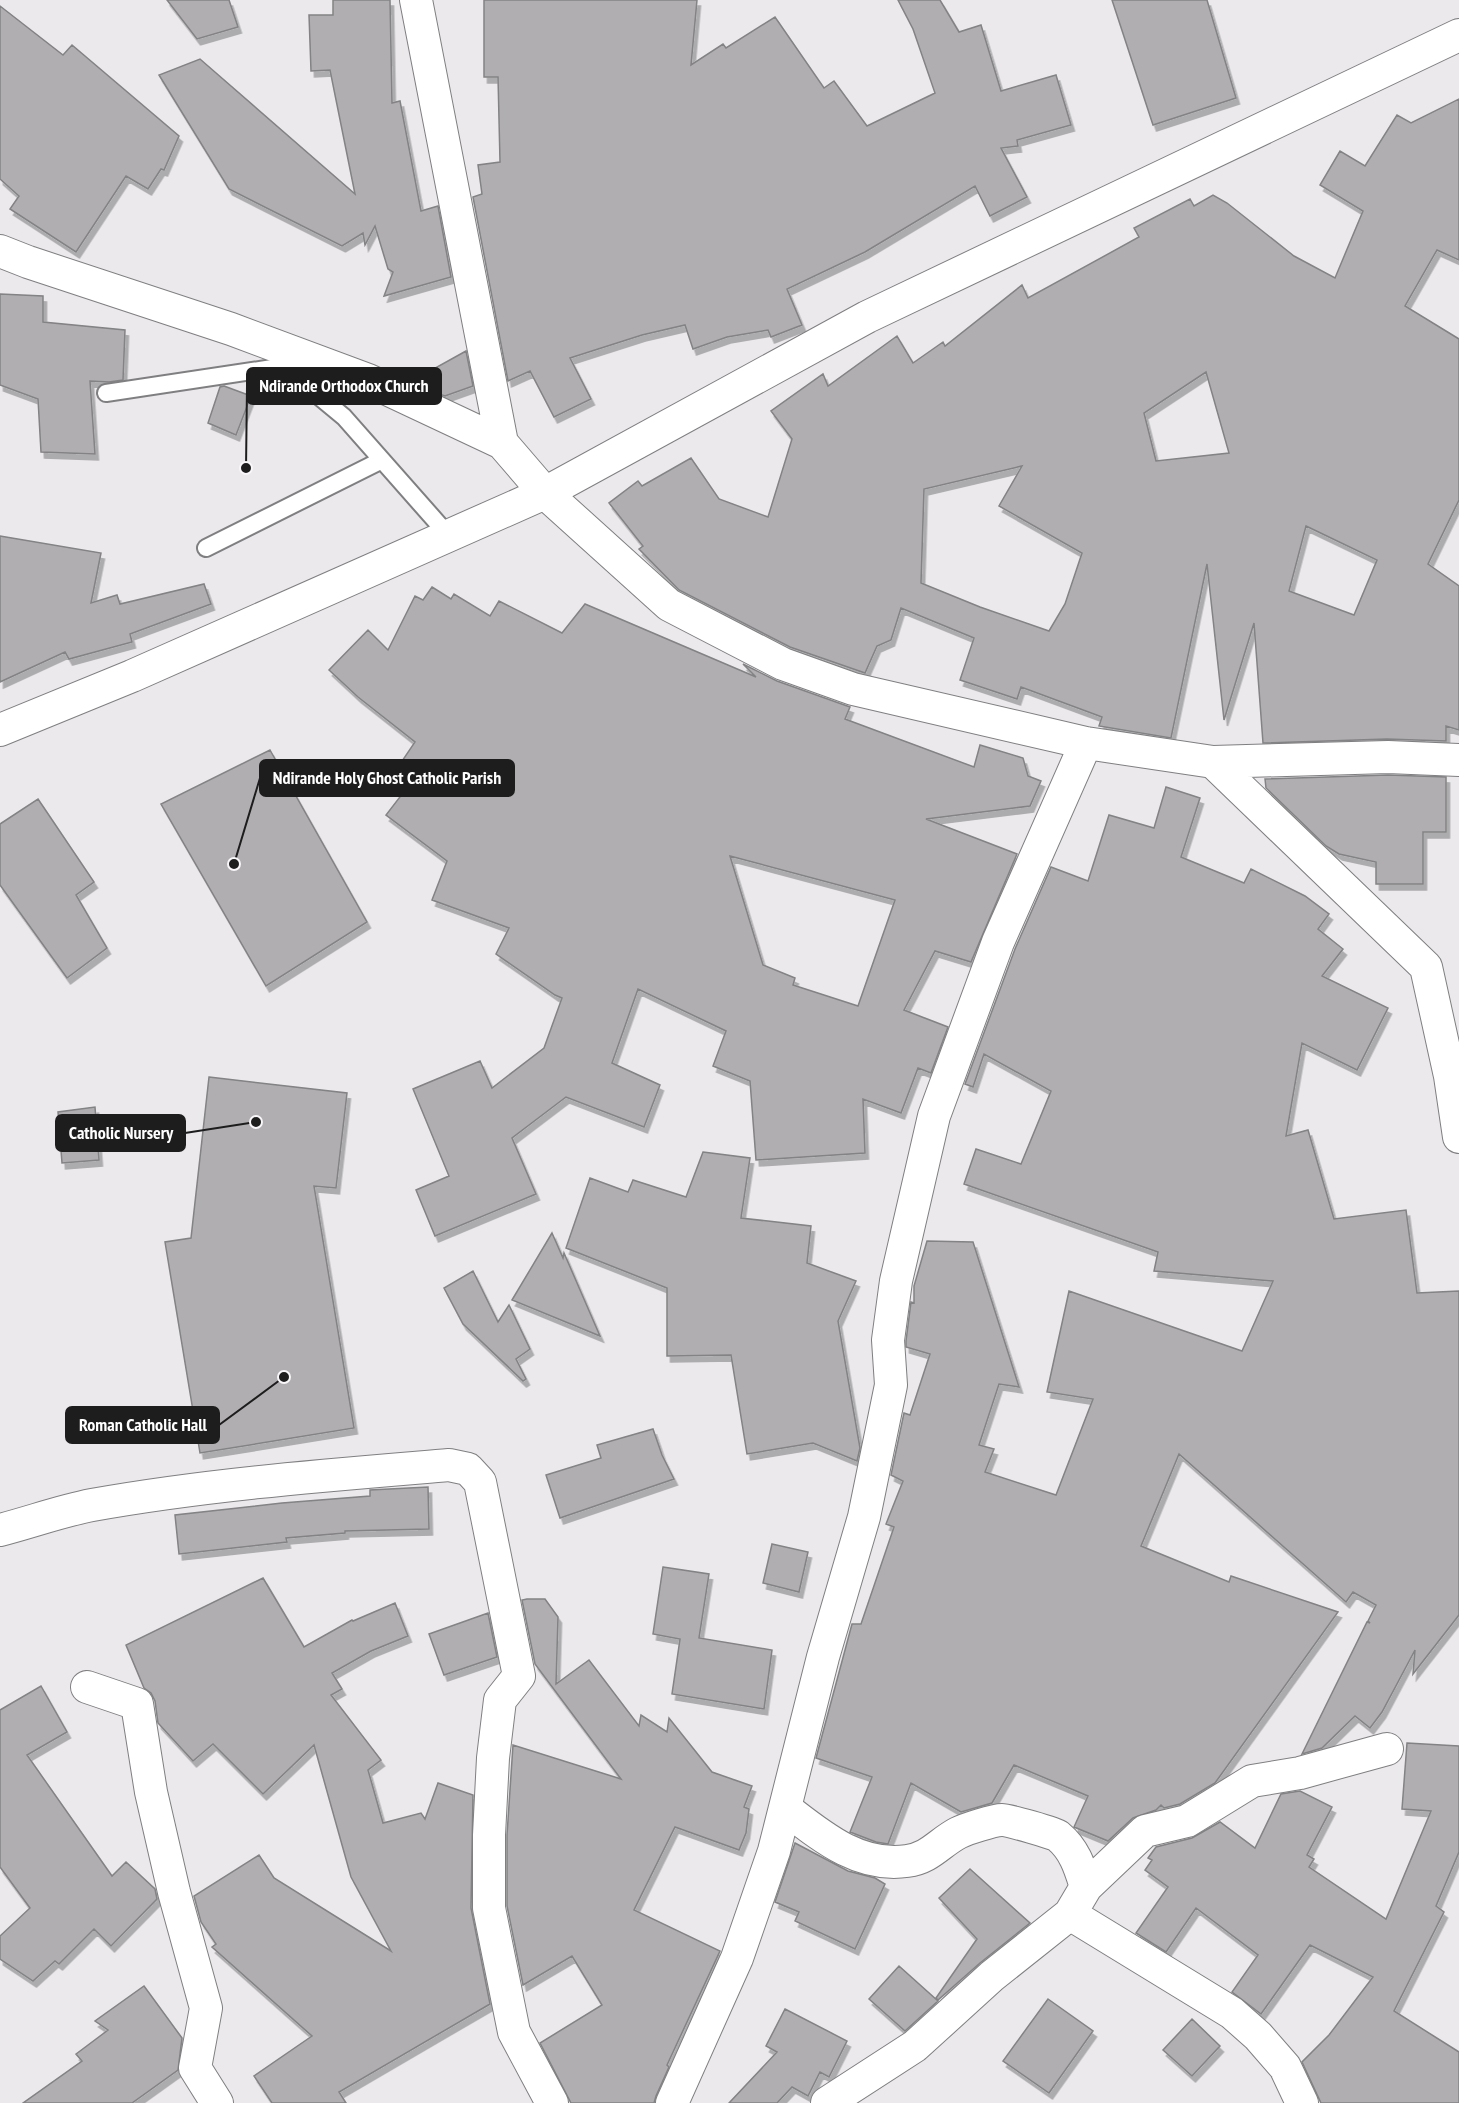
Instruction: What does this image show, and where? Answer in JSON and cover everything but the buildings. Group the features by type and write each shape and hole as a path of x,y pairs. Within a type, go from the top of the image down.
{"street":[{"path":"416,0 502,443"},
{"path":"0,730 132,676 545,493 867,317 1459,35"},
{"path":"0,251 27,262 231,328 369,380 502,443 545,493 669,605 783,664 853,689 1086,743 1213,762 1388,757 1459,760"},
{"path":"672,2103 737,1958 774,1851 823,1657 864,1517 891,1385 888,1340 896,1281 934,1116 998,942 1086,743"},
{"path":"1213,762 1426,967 1450,1076 1459,1137"},
{"path":"0,1530 90,1506 173,1492 304,1477 449,1465 468,1469 480,1482 519,1676 500,1700 493,1758 489,1835 489,1908 514,2032 552,2103"},
{"path":"87,1687 137,1704 151,1792 171,1880 206,2007 195,2068 217,2103"},
{"path":"827,2103 915,2046 992,1976 1070,1914 1086,1887 1145,1831 1187,1821 1252,1780 1300,1773 1387,1749"},
{"path":"785,1808 827,1841 863,1857 882,1861 907,1861 928,1855 958,1833 1000,1820 1057,1835 1077,1859 1086,1887"},
{"path":"1070,1914 1232,2013 1258,2036 1285,2067 1302,2103"}],"lane":[{"path":"106,393 283,368 344,417 448,536"},
{"path":"206,548 382,460"}],"place":[{"name":"Ndirande Orthodox Church","path":"246,468"},
{"name":"Ndirande Holy Ghost Catholic Parish","path":"234,864"},
{"name":"Catholic Nursery","path":"256,1122"},
{"name":"Roman Catholic Hall","path":"284,1377"}]}
